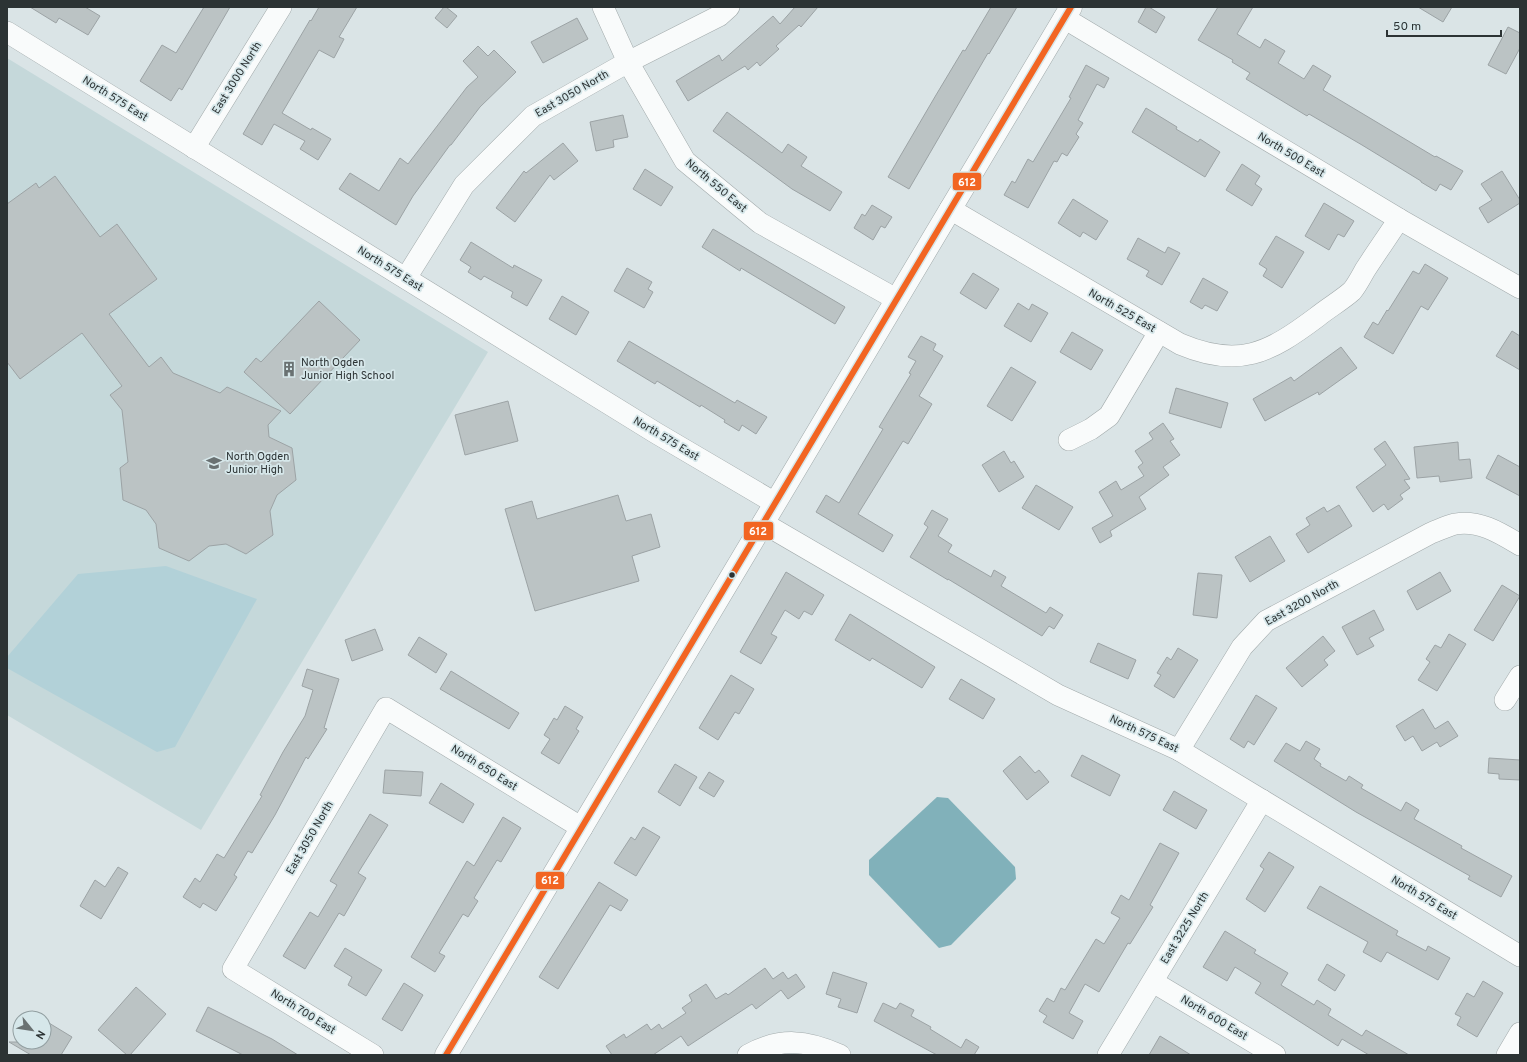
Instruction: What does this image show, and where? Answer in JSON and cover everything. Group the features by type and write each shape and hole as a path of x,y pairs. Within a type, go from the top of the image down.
{"main road":[{"path":"446,1055 1067,13"}],"street":[{"name":"East 3000 North","path":"194,148 281,7"},
{"name":"North 550 East","path":"603,7 628,62 684,160 760,223 896,300"},
{"name":"East 3050 North","path":"406,278 464,185 533,116 628,62 719,16 729,7"},
{"name":"North 500 East","path":"1067,13 1399,219 1520,288"},
{"name":"North 575 East","path":"7,32 406,278 435,298 656,433 775,503"},
{"name":"North 525 East","path":"950,210 1180,344 1197,352 1235,357 1252,354 1270,348 1304,327 1352,290 1399,219"},
{"path":"1069,440 1091,429 1109,416 1159,332"},
{"name":"North 575 East","path":"763,523 1058,695 1179,750 1520,956"},
{"name":"East 3200 North","path":"1179,750 1242,647 1266,621 1431,533 1455,524 1469,523 1484,526 1499,532 1520,545"},
{"path":"1505,700 1520,676"},
{"name":"East 3050 North","path":"234,968 386,708"},
{"name":"North 650 East","path":"386,708 582,828"},
{"name":"East 3225 North","path":"1108,1055 1262,800"},
{"name":"North 700 East","path":"234,968 373,1055"},
{"name":"North 600 East","path":"1153,982 1275,1055"},
{"path":"1507,1055 1520,1033"},
{"path":"753,1052 776,1044 796,1042 812,1044 840,1055"}],"shaded area":[{"name":"North Ogden Junior High","path":"7,58 488,352 201,830 7,715"},
{"path":"166,566 257,599 175,747 157,752 7,668 7,657 78,574"},
{"path":"937,797 948,798 1015,867 1016,879 951,945 939,948 869,875 869,860"}],"building":[{"path":"30,7 85,7 100,16 88,35 59,18 56,23"},
{"path":"204,7 230,7 182,90 179,88 171,101 140,81 162,45 176,53"},
{"path":"319,7 357,7 339,37 344,39 334,58 319,50 282,113 311,130 312,128 331,139 318,160 300,149 305,141 274,124 262,145 243,134"},
{"path":"444,7 457,16 447,28 435,18"},
{"path":"795,7 818,7 801,27 799,25 776,46 779,49 760,66 757,62 748,70 745,66 688,101 676,81 719,55 722,61 773,16 780,24"},
{"path":"991,7 1017,7 989,54 988,53 909,189 888,177 963,50 965,51"},
{"path":"1146,7 1149,7 1165,17 1156,33 1138,22"},
{"path":"1218,7 1253,7 1237,34 1260,48 1265,39 1285,51 1278,63 1304,79 1313,65 1331,76 1323,90 1435,157 1436,156 1463,171 1451,190 1440,184 1436,191 1362,145 1309,114 1307,116 1246,79 1250,73 1232,62 1233,60 1198,40"},
{"path":"1418,7 1452,7 1443,22"},
{"path":"577,18 588,39 543,63 531,42"},
{"path":"1508,27 1520,33 1520,48 1506,74 1488,65"},
{"path":"478,46 488,56 494,50 516,72 480,107 450,145 413,196 396,225 339,189 350,173 379,191 400,158 408,164 467,87 478,77 463,61"},
{"path":"1086,65 1109,78 1104,88 1097,84 1078,120 1083,123 1076,134 1079,137 1067,156 1062,153 1057,162 1054,161 1028,208 1004,195 1012,181 1015,183 1028,159 1033,162 1071,98 1069,97"},
{"path":"1146,108 1177,127 1176,129 1198,142 1200,139 1220,152 1205,177 1132,132"},
{"path":"727,112 782,153 788,144 807,157 801,166 842,192 830,211 792,189 713,131"},
{"path":"623,115 628,137 613,140 614,147 596,151 590,122"},
{"path":"563,143 578,161 554,180 550,175 515,222 496,208 524,171 526,173"},
{"path":"1242,164 1260,176 1255,184 1262,189 1252,206 1226,190"},
{"path":"645,169 673,187 661,206 633,189"},
{"path":"1502,171 1520,200 1520,203 1488,223 1479,208 1492,200 1481,184"},
{"name":"North Ogden Junior High School","path":"55,176 100,237 117,224 157,279 109,314 149,367 161,357 173,373 220,393 227,387 281,411 268,425 269,437 292,448 296,480 277,495 270,511 273,535 246,554 226,544 209,546 189,561 159,548 156,524 146,510 123,500 120,468 128,462 122,410 110,395 122,386 82,333 20,379 7,362 7,204 36,183 39,188"},
{"path":"1073,199 1108,221 1096,240 1083,232 1080,237 1058,223"},
{"path":"1324,203 1354,221 1344,237 1338,234 1329,250 1305,236"},
{"path":"872,205 892,217 885,228 881,226 873,240 854,228 862,214 865,216"},
{"path":"713,229 845,307 835,324 741,268 740,271 702,247"},
{"path":"1276,236 1304,252 1282,288 1263,276 1267,269 1259,264"},
{"path":"1138,238 1165,253 1168,247 1180,253 1162,285 1146,276 1149,271 1127,259"},
{"path":"471,242 513,268 514,265 542,280 527,306 511,297 513,292 484,276 481,280 468,272 471,267 460,260"},
{"path":"1425,264 1448,278 1428,310 1421,306 1393,354 1364,337 1373,322 1378,325 1413,271 1419,274"},
{"path":"627,268 652,282 648,289 653,292 644,308 614,291"},
{"path":"973,273 999,289 986,309 960,293"},
{"path":"1203,278 1228,292 1217,311 1205,305 1202,309 1190,302"},
{"path":"562,296 589,312 576,335 549,319"},
{"path":"319,301 360,340 290,414 244,372 256,358 261,362"},
{"path":"1018,303 1029,310 1032,304 1048,313 1031,342 1004,326"},
{"path":"1512,331 1520,336 1520,370 1496,356"},
{"path":"1072,332 1103,350 1091,370 1060,352"},
{"path":"921,336 936,344 933,350 943,356 919,396 932,404 908,444 903,441 858,514 893,535 883,552 816,512 826,495 839,503 883,429 879,427 911,374 909,373 916,361 908,357"},
{"path":"629,341 735,403 737,400 767,417 756,434 742,425 739,431 701,405 700,407 657,381 655,384 617,361"},
{"path":"1341,347 1357,368 1319,395 1318,392 1265,421 1253,399 1291,377 1294,381"},
{"path":"1011,367 1036,382 1012,421 987,406"},
{"path":"1176,388 1228,403 1221,428 1169,413"},
{"path":"508,401 518,441 465,455 455,415"},
{"path":"1163,423 1174,439 1170,441 1180,455 1163,467 1169,475 1139,497 1146,509 1110,531 1112,536 1100,543 1092,528 1113,516 1099,492 1116,481 1121,490 1144,476 1138,467 1143,463 1135,451 1153,439 1149,433"},
{"path":"1385,441 1410,479 1404,480 1410,488 1400,495 1403,499 1388,510 1384,504 1373,512 1356,487 1386,465 1374,449"},
{"path":"1458,442 1459,460 1470,459 1472,478 1440,482 1439,476 1417,478 1414,447"},
{"path":"1004,451 1011,463 1014,461 1024,477 999,492 982,465"},
{"path":"1498,455 1520,467 1520,496 1486,478"},
{"path":"1036,485 1073,507 1059,530 1022,508"},
{"path":"618,495 626,521 651,514 660,547 632,556 639,581 535,611 505,509 532,501 537,519"},
{"path":"1339,505 1352,526 1308,553 1296,534 1310,525 1306,518 1324,507 1327,512"},
{"path":"932,510 948,519 938,536 952,545 948,552 991,577 994,570 1006,577 1001,586 1046,613 1050,607 1063,615 1054,629 1049,626 1042,636 910,557 928,527 924,524"},
{"path":"1270,536 1285,561 1250,582 1235,557"},
{"path":"786,572 824,595 812,615 804,611 799,619 785,610 771,634 777,637 761,664 740,652"},
{"path":"1440,572 1451,591 1417,610 1407,591"},
{"path":"1198,573 1222,575 1217,618 1193,615"},
{"path":"1502,585 1520,596 1493,641 1474,630"},
{"path":"1374,610 1384,630 1369,638 1374,646 1357,655 1342,627"},
{"path":"850,614 935,667 922,688 872,658 870,661 835,640"},
{"path":"375,629 383,650 352,661 345,640"},
{"path":"1449,634 1466,644 1437,691 1418,680 1430,662 1426,659 1435,645 1441,648"},
{"path":"1323,636 1335,651 1324,660 1328,665 1302,687 1286,668"},
{"path":"419,637 447,654 436,673 408,655"},
{"path":"1098,643 1136,660 1128,679 1090,662"},
{"path":"1178,648 1198,660 1174,698 1154,686 1161,675 1157,673 1167,657 1171,660"},
{"path":"307,669 339,679 324,728 327,729 308,759 306,757 275,815 252,853 248,851 234,875 237,877 216,911 203,903 200,908 183,897 195,878 200,882 217,854 224,858 262,796 260,795 283,752 305,716 313,690 302,686"},
{"path":"451,671 519,713 509,729 440,689"},
{"path":"731,675 754,689 739,714 735,712 718,740 699,728"},
{"path":"961,679 995,699 983,719 949,699"},
{"path":"1256,695 1277,708 1254,745 1248,741 1244,748 1230,739"},
{"path":"565,706 583,717 576,729 579,731 559,764 541,753 550,739 544,735 554,718 557,720"},
{"path":"1423,709 1435,729 1448,721 1458,736 1440,747 1437,742 1422,751 1413,736 1405,741 1396,726"},
{"path":"1306,741 1320,749 1314,759 1321,764 1320,766 1346,781 1349,776 1363,785 1361,788 1401,811 1406,802 1419,810 1414,819 1462,846 1461,848 1512,876 1501,897 1468,879 1470,876 1356,812 1274,761 1286,743 1300,751"},
{"path":"1082,755 1120,775 1110,796 1071,776"},
{"path":"1020,756 1035,773 1039,770 1049,782 1027,800 1003,771"},
{"path":"1489,758 1520,760 1520,780 1499,779 1499,774 1488,773"},
{"path":"675,764 697,777 680,806 658,792"},
{"path":"385,770 423,772 421,796 383,793"},
{"path":"709,772 724,781 714,797 699,788"},
{"path":"441,783 474,804 463,823 429,803"},
{"path":"1174,791 1207,810 1196,829 1163,810"},
{"path":"370,814 388,825 358,873 366,878 344,916 339,913 305,969 283,956 310,912 318,917 337,885 330,881"},
{"path":"503,817 521,828 501,862 497,860 474,898 478,901 468,917 463,914 439,953 445,956 435,972 411,957 467,861 474,866"},
{"path":"643,827 660,837 636,876 614,863 631,837 635,840"},
{"path":"1160,843 1179,853 1150,905 1153,907 1130,944 1128,943 1099,992 1085,984 1069,1013 1083,1021 1073,1039 1043,1022 1047,1016 1039,1011 1047,998 1054,1002 1061,988 1065,990 1096,939 1104,944 1120,918 1111,913 1121,895 1129,900"},
{"path":"1269,852 1294,867 1265,912 1246,899 1264,869 1260,866"},
{"path":"118,867 128,873 101,919 80,906 95,880 105,887"},
{"path":"599,882 628,900 621,911 610,905 558,989 539,977"},
{"path":"1320,886 1398,931 1396,935 1426,951 1428,946 1450,958 1438,980 1387,952 1381,962 1363,952 1368,942 1307,908"},
{"path":"1225,931 1256,950 1254,953 1288,973 1281,985 1314,1005 1317,1000 1331,1009 1328,1015 1362,1036 1366,1030 1409,1055 1369,1055 1342,1039 1338,1046 1255,993 1261,983 1235,967 1227,981 1203,967"},
{"path":"345,948 382,970 366,996 348,985 352,977 334,966"},
{"path":"1327,964 1345,975 1335,991 1318,980"},
{"path":"765,968 773,979 783,972 788,979 796,974 805,987 788,999 781,990 756,1009 752,1004 688,1046 681,1036 653,1055 612,1055 606,1046 624,1034 626,1038 647,1024 651,1030 659,1024 662,1029 686,1013 682,1008 692,1001 689,995 706,984 716,999 726,993 728,995"},
{"path":"833,972 867,983 857,1013 838,1007 841,999 826,994"},
{"path":"1483,981 1503,993 1477,1037 1457,1025 1461,1017 1455,1014 1467,993 1474,997"},
{"path":"404,983 423,995 402,1031 382,1019"},
{"path":"136,987 166,1014 130,1055 127,1055 98,1030"},
{"path":"883,1003 896,1009 900,1003 914,1010 911,1016 931,1027 930,1029 961,1048 966,1039 979,1047 974,1055 937,1055 874,1021"},
{"path":"208,1007 272,1039 298,1055 243,1055 196,1031"},
{"path":"52,1025 72,1037 61,1055 31,1055 23,1050 52,1050"},
{"path":"1160,1036 1191,1055 1149,1055"}],"transit line":[{"name":"612","path":"446,1055 1071,7"}],"place":[{"name":"North Ogden Junior High School","path":"289,369"},
{"name":"North Ogden Junior High","path":"214,463"}]}
